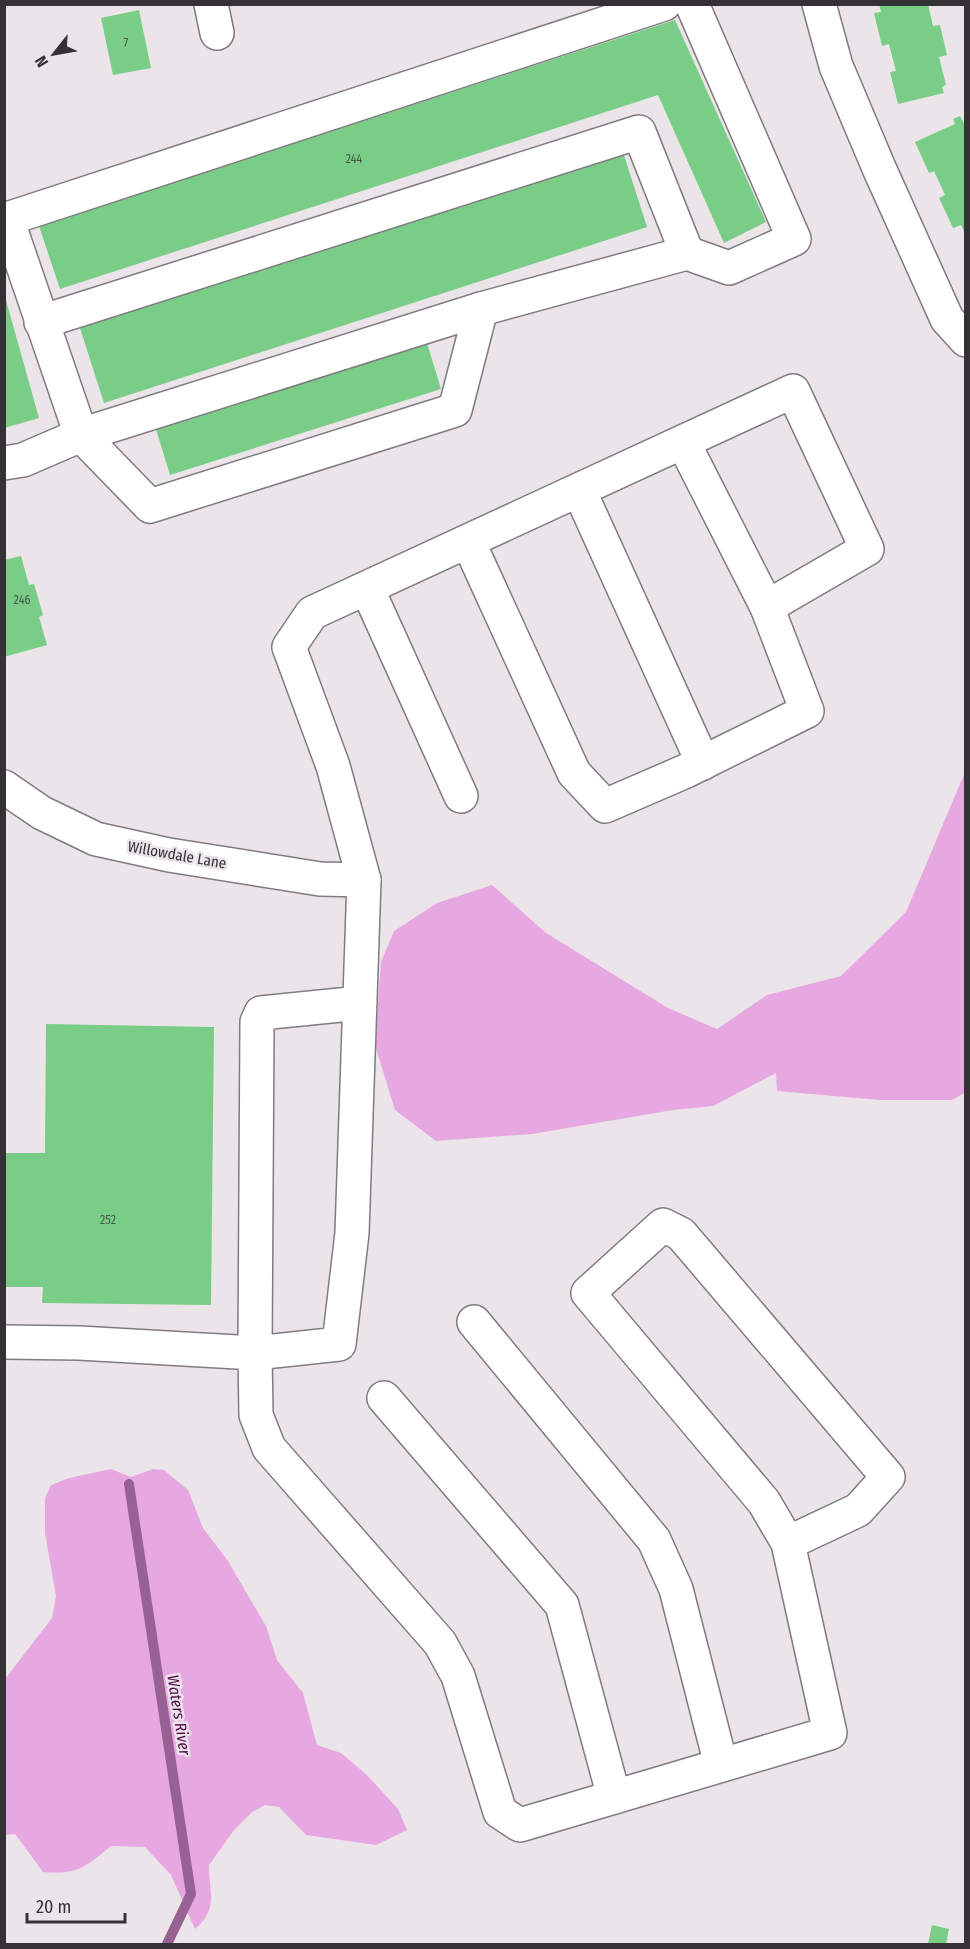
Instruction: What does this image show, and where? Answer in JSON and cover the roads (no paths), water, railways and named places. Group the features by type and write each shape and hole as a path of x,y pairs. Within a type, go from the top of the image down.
{"street":[{"path":"481,309 455,410 150,506 81,435 7,219 664,4"},
{"path":"4,463 23,460 81,435 481,309 687,253 729,268 794,239 692,4"},
{"path":"819,4 836,66 879,168 947,319 966,340"},
{"path":"41,322 639,132 687,253"},
{"path":"4,1342 79,1343 255,1353 339,1344 352,1233 364,880 333,766 289,647 312,613 793,391 867,549 766,607"},
{"path":"468,541 574,773 604,806 703,763 807,711 766,607 683,442"},
{"path":"579,490 703,763"},
{"path":"367,588 460,796"},
{"name":"Willowdale Lane","path":"4,787 42,813 96,839 169,855 320,879 364,880"},
{"path":"360,1003 261,1013 257,1022 256,1415 269,1448 440,1643 459,1676 500,1812 520,1826 831,1733 788,1543 764,1502 588,1293 663,1225 681,1234 888,1477 858,1510 788,1543"},
{"path":"474,1322 654,1539 676,1589 722,1765"},
{"path":"384,1398 562,1605 614,1797"}],"waterway":[{"name":"Waters River","path":"129,1484 191,1894 167,1944"}]}
